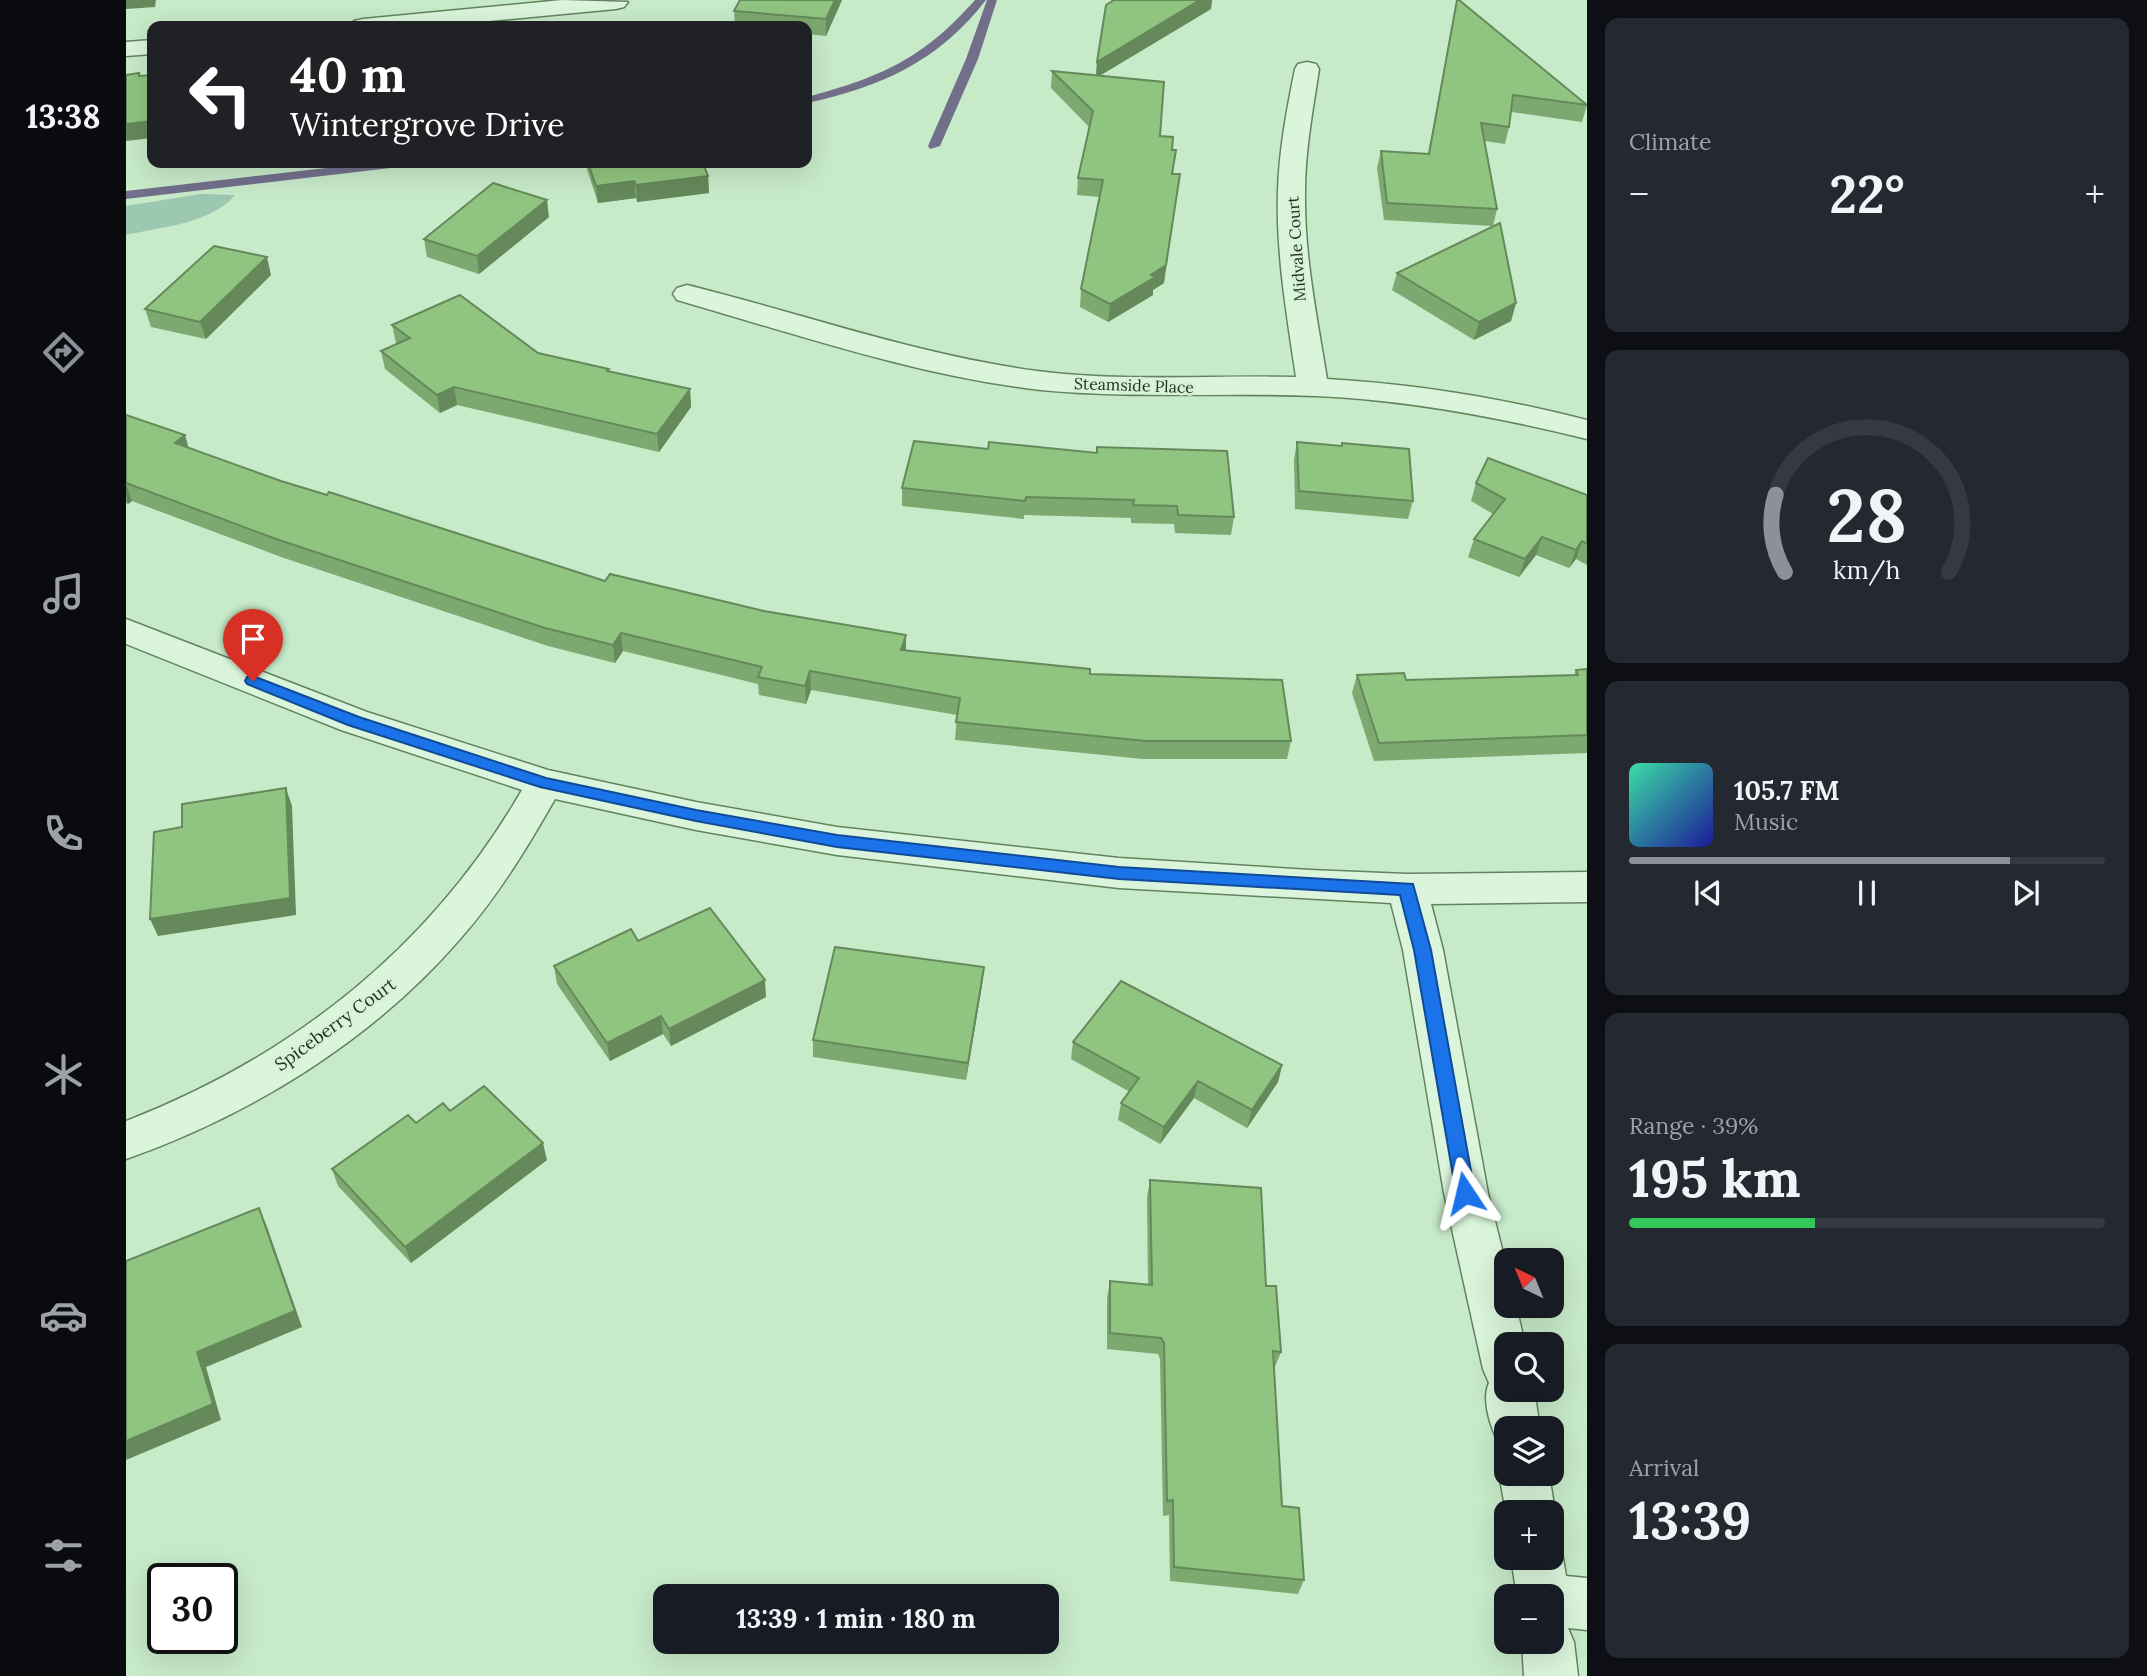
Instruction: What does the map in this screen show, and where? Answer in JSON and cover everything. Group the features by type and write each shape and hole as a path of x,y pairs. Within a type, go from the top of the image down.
{"street":[{"path":"416,21 616,2"},
{"path":"126,49 147,47"},
{"name":"Midvale Court","path":"1307,69 1295,136 1291,206 1297,284 1313,387"},
{"name":"Steamside Place","path":"687,295 900,353 1010,376 1087,385 1166,388 1313,387 1432,397 1512,411 1587,430"},
{"path":"126,631 354,721 545,783 696,816 837,841 1119,873 1310,886 1407,889 1587,887"},
{"name":"Spiceberry Court","path":"126,1140 149,1132 253,1082 299,1055 383,993 451,926 521,831 545,783"},
{"path":"1407,889 1423,950 1465,1193 1498,1332"},
{"path":"1564,1601 1587,1604"},
{"path":"1549,1654 1551,1676"}],"green space":[{"path":"201,194 235,195 225,205 199,218 126,235 126,206"}],"building":[{"path":"740,0 835,0 826,19 734,11"},
{"path":"1114,0 1200,0 1097,62 1106,5"},
{"path":"1457,0 1587,105 1513,95 1509,127 1481,123 1497,209 1387,203 1381,151 1429,154"},
{"path":"1052,71 1164,82 1160,136 1173,137 1172,150 1176,150 1172,174 1180,174 1166,265 1151,275 1155,277 1110,304 1081,289 1103,180 1078,178 1093,111"},
{"path":"139,73 139,76 147,75 147,122 126,124 126,75"},
{"path":"590,168 705,168 708,176 636,185 634,181 596,186"},
{"path":"493,183 547,200 477,256 424,239"},
{"path":"1500,223 1516,303 1479,322 1397,273"},
{"path":"214,246 267,257 200,322 145,309"},
{"path":"460,295 538,353 690,389 657,434 454,387 437,395 381,351 410,338 392,325"},
{"path":"126,415 185,435 175,443 281,481 327,495 329,492 605,581 610,574 764,611 906,635 901,650 1090,669 1090,674 1282,680 1291,741 1146,741 956,722 960,698 810,671 805,686 758,677 762,667 621,633 613,645 545,628 276,539 126,483"},
{"path":"914,441 988,449 989,442 1097,453 1097,447 1227,451 1234,517 1178,515 1177,506 1133,505 1134,500 1026,497 1025,501 902,488"},
{"path":"1297,442 1409,449 1413,501 1299,491"},
{"path":"1488,458 1587,495 1587,544 1582,541 1576,550 1542,537 1525,559 1474,539 1505,499 1476,483"},
{"path":"1587,669 1587,735 1379,743 1357,675 1404,673 1406,680 1578,675 1576,670"},
{"path":"286,788 290,898 150,919 154,832 182,827 182,804"},
{"path":"710,908 765,980 669,1029 661,1016 607,1043 554,966 631,929 638,941"},
{"path":"835,947 984,967 968,1063 813,1040"},
{"path":"1121,981 1282,1065 1252,1110 1198,1081 1164,1127 1121,1103 1139,1078 1073,1042"},
{"path":"484,1086 543,1143 405,1247 332,1169 408,1115 416,1123 443,1103 450,1111"},
{"path":"1150,1180 1261,1188 1266,1286 1276,1286 1281,1352 1273,1351 1282,1506 1299,1508 1304,1580 1174,1567 1173,1500 1167,1501 1164,1343 1161,1338 1110,1333 1110,1281 1152,1285"},
{"path":"259,1208 295,1311 197,1352 213,1404 126,1441 126,1261"}],"waterway":[{"path":"812,99 871,81 917,59 944,39 981,0"},
{"path":"934,146 972,59 992,0"},
{"path":"126,195 356,168"}],"route":[{"path":"253,681 354,721 545,783 696,816 837,841 1119,873 1310,886 1407,889 1423,950 1465,1193"}]}
